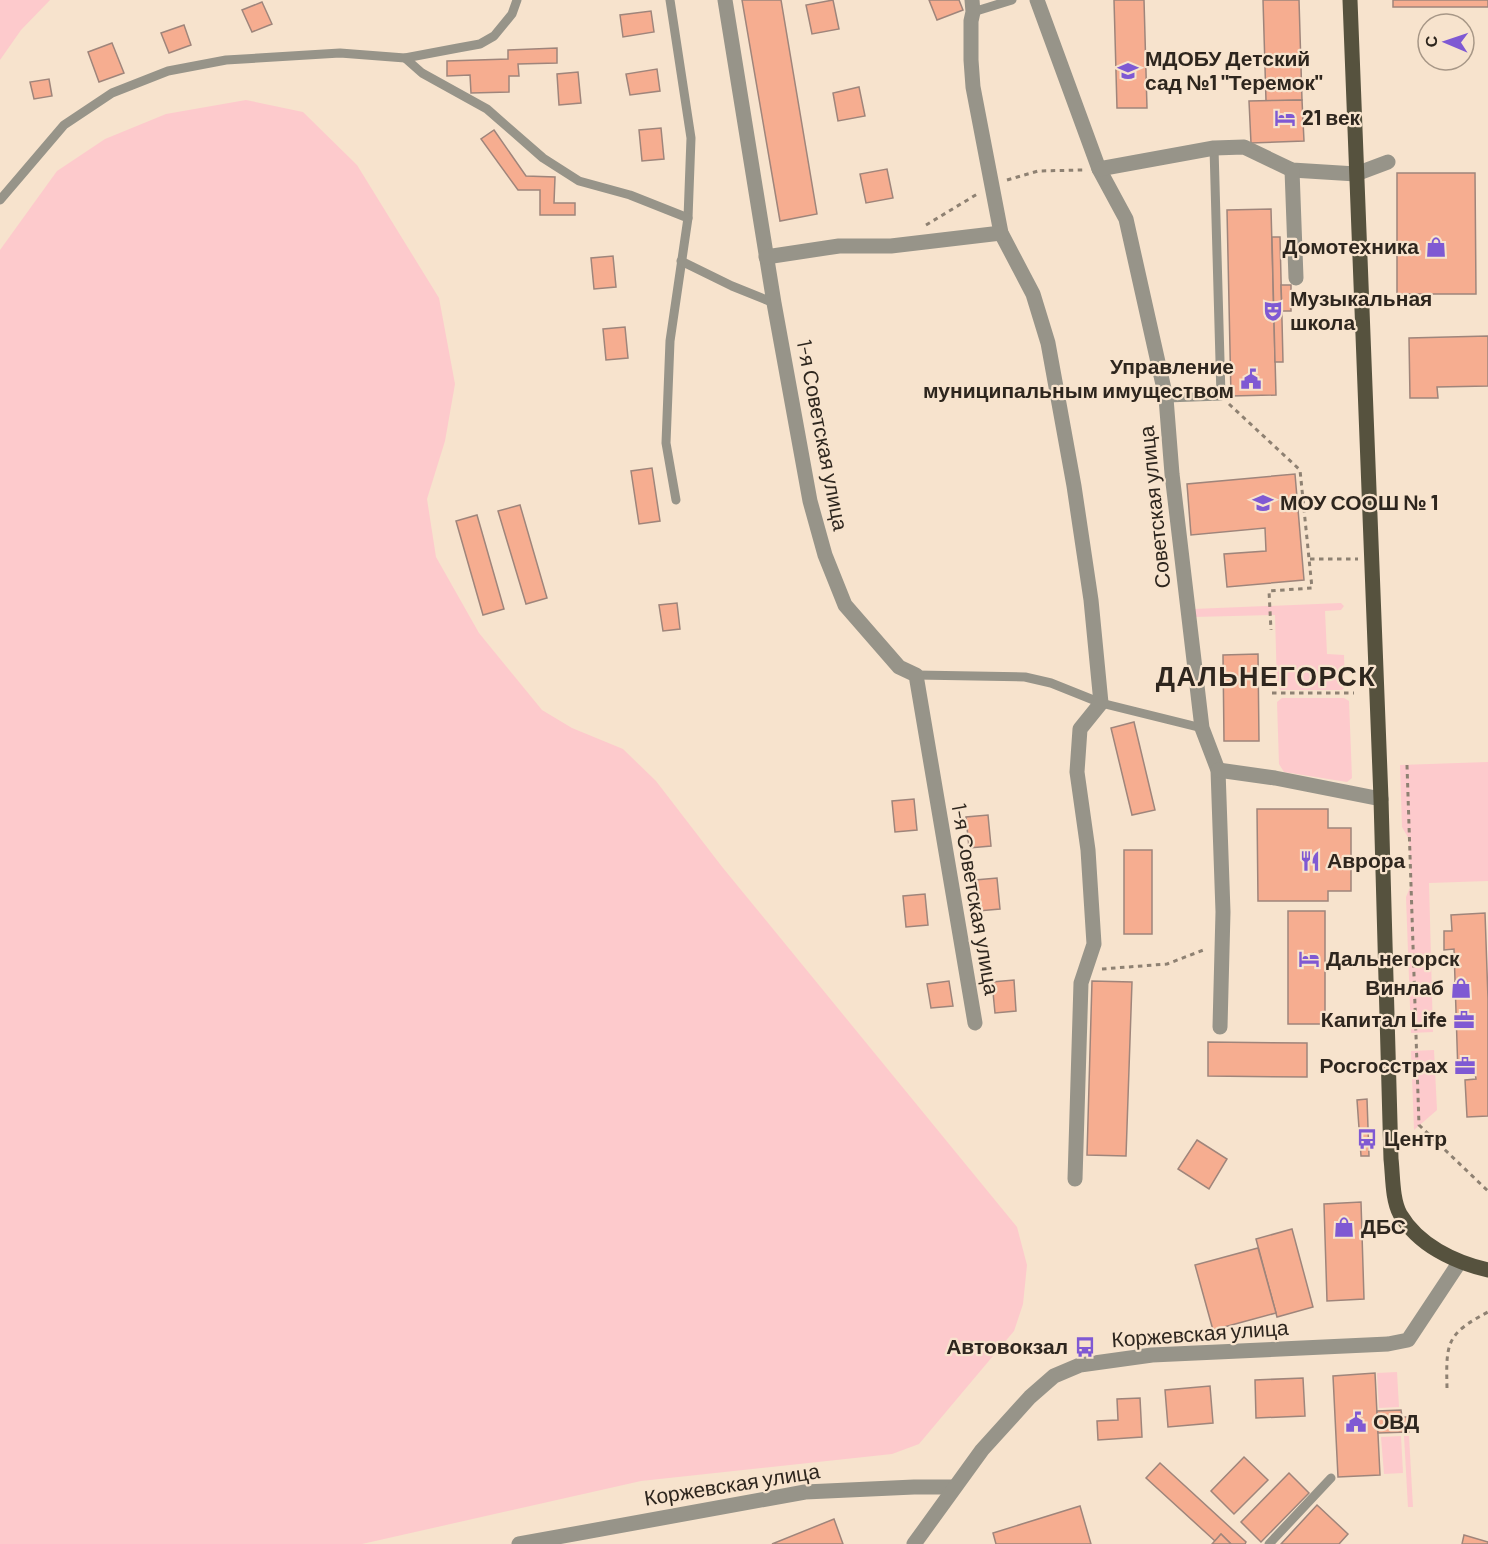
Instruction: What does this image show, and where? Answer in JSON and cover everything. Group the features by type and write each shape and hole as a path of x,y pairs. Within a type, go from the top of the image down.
{"main road":[{"path":"1350,0 1394,1191 1400,1213 1422,1240 1460,1263 1488,1270"}],"street":[{"name":"1-я Советская улица","path":"725,0 766,257 810,501 825,555 845,604 899,667 916,675 975,1023"},
{"name":"Советская улица","path":"1037,0 1099,169 1126,219 1166,398 1172,474 1202,728 1218,770 1223,912 1220,1027"},
{"path":"973,6 971,21 973,87 1001,233 1033,294 1048,343 1074,486 1091,600 1101,703 1080,729 1077,772 1088,850 1094,944 1081,984 1075,1179"},
{"path":"1099,169 1214,148 1244,147 1292,170 1356,174 1389,162"},
{"path":"1292,170 1296,278"},
{"path":"766,257 839,246 891,246 1001,233"},
{"path":"1218,770 1275,778 1381,799"},
{"name":"Коржевская улица","path":"914,1544 982,1450 1053,1376 1080,1365 1152,1355 1388,1344 1408,1340 1460,1263"},
{"name":"Коржевская улица","path":"519,1544 806,1492 914,1486 954,1487"}],"lane":[{"path":"0,200 64,125 112,93 168,71 226,60 340,53 405,58 480,44 494,36 513,14 517,0"},
{"path":"670,0 691,138 688,218 670,341 666,443 676,500"},
{"path":"973,6 1012,0"},
{"path":"405,58 422,73 487,109 543,158 579,181 630,195 688,218"},
{"path":"1166,398 1221,396 1214,148"},
{"path":"681,261 774,303"},
{"path":"916,675 1025,677 1051,683 1101,703 1202,728"},
{"path":"1269,1544 1331,1478"}],"path":[{"path":"1221,396 1300,470 1312,588 1269,591 1271,630"},
{"path":"1310,559 1371,559"},
{"path":"1272,693 1354,693"},
{"path":"1407,765 1419,1125 1488,1191"},
{"path":"1085,971 1167,964 1223,942"},
{"path":"1447,1388 1446,1352 1458,1331 1488,1312"}],"shaded area":[{"path":"0,0 50,0 21,30 0,60"},
{"path":"246,100 303,112 357,165 439,298 455,384 445,441 427,499 436,557 479,633 542,710 572,728 623,749 656,781 723,868 1017,1227 1027,1265 1023,1304 1014,1331 919,1444 892,1454 641,1481 362,1544 0,1544 0,250 57,171 105,139 166,114"},
{"path":"1341,603 1344,606 1341,610 1325,611 1327,654 1344,655 1345,687 1342,690 1281,690 1277,687 1275,615 1194,617 1193,609"},
{"path":"1282,698 1344,698 1349,701 1352,778 1347,782 1284,772 1279,764 1277,702"},
{"path":"1488,762 1488,881 1429,883 1433,1032 1411,1033 1406,897 1411,885 1409,839 1402,827 1400,765"},
{"path":"1434,1050 1437,1110 1414,1130 1411,1051"},
{"path":"1397,1372 1399,1407 1379,1408 1377,1373"},
{"path":"1401,1436 1403,1473 1384,1474 1381,1437"},
{"path":"1404,1436 1409,1436 1413,1507 1408,1507"}],"building":[{"path":"742,0 781,0 817,214 780,221"},
{"path":"833,0 839,29 812,34 806,5"},
{"path":"929,0 959,0 963,10 937,20"},
{"path":"1114,0 1144,0 1147,108 1117,108"},
{"path":"1263,0 1299,0 1302,100 1266,101"},
{"path":"1393,0 1488,0 1488,7 1393,7"},
{"path":"262,2 272,24 252,32 242,10"},
{"path":"651,11 654,32 623,37 620,15"},
{"path":"184,25 191,45 169,53 161,33"},
{"path":"112,43 124,73 99,82 88,52"},
{"path":"557,48 557,63 518,64 519,76 509,76 509,92 471,93 470,75 447,76 447,61 508,59 508,50"},
{"path":"657,69 660,91 630,95 626,74"},
{"path":"578,72 581,103 559,105 557,74"},
{"path":"49,79 52,96 34,99 30,82"},
{"path":"859,87 865,116 838,121 833,93"},
{"path":"1302,100 1304,141 1251,143 1249,101"},
{"path":"661,128 664,159 642,161 639,130"},
{"path":"494,130 526,176 555,177 554,203 575,203 575,215 540,215 540,190 518,190 481,139"},
{"path":"887,169 893,198 866,203 860,174"},
{"path":"1397,173 1475,173 1476,294 1397,294"},
{"path":"1271,209 1276,395 1231,396 1227,210"},
{"path":"1272,237 1280,237 1283,362 1275,362"},
{"path":"613,256 616,287 594,289 591,258"},
{"path":"1281,285 1291,285 1291,311 1282,311"},
{"path":"625,327 628,358 606,360 603,329"},
{"path":"1488,336 1488,386 1437,387 1438,398 1410,398 1409,338"},
{"path":"652,468 660,521 639,524 631,471"},
{"path":"1295,474 1304,580 1227,587 1224,554 1266,551 1265,528 1191,535 1187,484"},
{"path":"520,505 547,598 526,604 498,511"},
{"path":"477,515 504,609 483,615 456,521"},
{"path":"677,603 680,629 663,631 659,605"},
{"path":"1258,654 1259,741 1224,741 1223,655"},
{"path":"1134,722 1155,810 1132,815 1111,728"},
{"path":"914,799 917,830 895,832 892,801"},
{"path":"1257,809 1328,809 1328,828 1351,828 1351,891 1328,891 1328,901 1258,901"},
{"path":"988,815 991,846 969,848 966,817"},
{"path":"1124,850 1152,850 1152,934 1124,934"},
{"path":"997,878 1000,909 978,911 975,880"},
{"path":"925,894 928,925 906,927 903,896"},
{"path":"1288,911 1325,911 1325,1024 1288,1024"},
{"path":"1485,913 1488,1116 1467,1117 1465,1080 1476,1079 1475,1073 1458,1074 1454,949 1444,950 1444,931 1452,931 1451,915"},
{"path":"1014,980 1016,1011 995,1013 992,982"},
{"path":"949,981 953,1006 931,1008 927,984"},
{"path":"1092,981 1132,982 1126,1156 1087,1155"},
{"path":"1208,1042 1307,1043 1307,1077 1208,1076"},
{"path":"1367,1099 1369,1156 1361,1156 1357,1100"},
{"path":"1197,1140 1227,1159 1209,1189 1178,1169"},
{"path":"1361,1202 1364,1299 1327,1301 1324,1204"},
{"path":"1292,1229 1313,1307 1277,1317 1256,1239"},
{"path":"1258,1248 1276,1313 1213,1330 1195,1265"},
{"name":"ОВД","path":"1375,1373 1380,1475 1338,1477 1333,1376"},
{"path":"1303,1378 1305,1416 1256,1418 1255,1380"},
{"path":"1210,1386 1213,1423 1168,1427 1165,1390"},
{"path":"1140,1398 1142,1437 1098,1440 1097,1421 1118,1420 1117,1399"},
{"path":"1401,1410 1402,1417 1408,1417 1409,1432 1378,1433 1377,1411"},
{"path":"1244,1457 1268,1480 1234,1514 1211,1491"},
{"path":"1160,1463 1246,1542 1245,1544 1231,1544 1221,1534 1215,1541 1146,1478"},
{"path":"1289,1473 1309,1493 1261,1542 1241,1522"},
{"path":"1317,1505 1348,1534 1339,1544 1281,1544"},
{"path":"1080,1506 1091,1544 996,1544 993,1533"},
{"path":"834,1519 843,1544 772,1544"},
{"path":"1221,1534 1231,1544 1212,1544"},
{"path":"1464,1535 1488,1542 1488,1544 1462,1544"}],"place":[{"name":"МДОБУ Детский сад №1 \"Теремок\"","path":"1128,71"},
{"name":"21 век","path":"1285,118"},
{"name":"Домотехника","path":"1436,247"},
{"name":"Музыкальная школа","path":"1273,311"},
{"name":"Управление муниципальным имуществом","path":"1251,379"},
{"name":"МОУ СООШ № 1","path":"1263,503"},
{"name":"Аврора","path":"1310,861"},
{"name":"Дальнегорск","path":"1309,959"},
{"name":"Винлаб","path":"1461,988"},
{"name":"Капитал Life","path":"1464,1020"},
{"name":"Росгосстрах","path":"1465,1066"},
{"name":"Центр","path":"1367,1139"},
{"name":"ДБС","path":"1344,1227"},
{"name":"Автовокзал","path":"1085,1347"},
{"name":"ОВД","path":"1356,1422"}],"district":[{"name":"ДАЛЬНЕГОРСК","path":"1266,677"}]}
